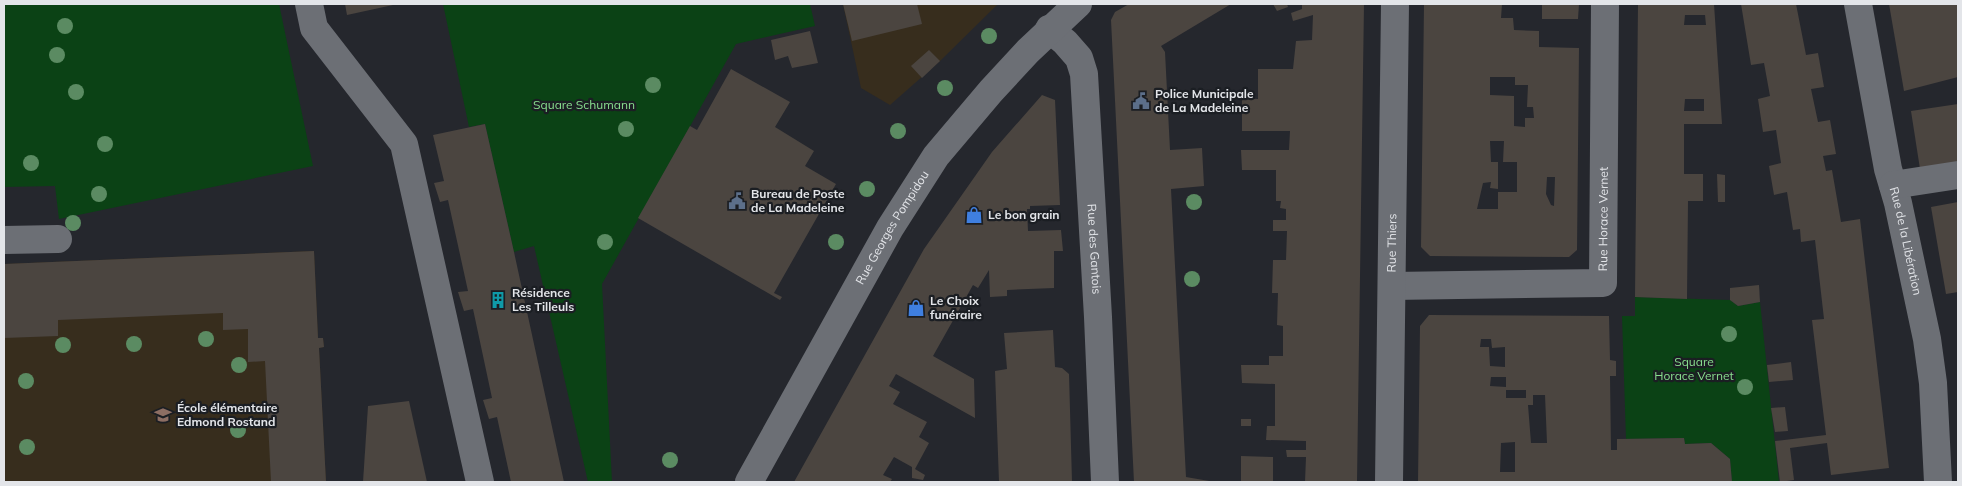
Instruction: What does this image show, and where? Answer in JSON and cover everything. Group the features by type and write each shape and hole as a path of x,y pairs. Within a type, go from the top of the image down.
{"street":[{"path":"309,4 314,28 404,144 480,482"},
{"name":"Rue Georges Pompidou","path":"749,482 881,244 936,156 991,90 1049,29 1078,4"},
{"name":"Rue Thiers","path":"1389,482 1395,4"},
{"name":"Rue Horace Vernet","path":"1392,286 1602,283 1605,4"},
{"name":"Rue de la Libération","path":"1858,4 1888,169 1921,306 1931,360 1938,482"},
{"name":"Rue des Gantois","path":"1049,29 1065,42 1079,58 1084,74 1098,316 1104,482"},
{"path":"1893,185 1958,175"},
{"path":"4,240 58,239"}],"shaded area":[{"path":"843,4 998,4 940,61 890,105 861,88"},
{"name":"École élémentaire Edmond Rostand","path":"314,251 318,338 323,338 324,347 319,348 326,482 4,482 4,264"}],"green space":[{"path":"4,4 279,4 313,166 59,219 55,186 4,187"},
{"name":"Square Schumann","path":"443,4 810,4 815,26 736,44 602,284 612,482 588,482 534,246 514,252 485,124 469,127"},
{"name":"Square Horace Vernet","path":"1635,297 1730,300 1738,306 1760,302 1779,482 1732,482 1730,459 1711,443 1685,444 1684,438 1626,439 1622,316 1635,316"}],"building":[{"path":"345,4 393,4 393,5 347,15"},
{"path":"843,4 917,4 922,24 852,41"},
{"path":"1129,4 1231,4 1161,46 1165,52 1170,150 1202,148 1204,186 1171,189 1186,477 1215,482 1134,482 1111,20 1115,12"},
{"path":"1273,4 1287,4 1288,7 1277,11"},
{"path":"1302,4 1364,4 1357,482 1305,482 1306,457 1287,457 1286,450 1306,450 1306,441 1266,440 1267,426 1275,426 1275,384 1242,383 1241,365 1269,365 1269,356 1283,356 1283,326 1277,325 1278,293 1272,293 1273,260 1286,260 1287,231 1273,231 1273,220 1286,220 1286,209 1280,208 1281,201 1276,201 1276,170 1242,170 1241,150 1289,150 1290,131 1242,131 1242,98 1258,99 1258,69 1293,69 1296,41 1312,40 1313,15 1293,21 1291,13 1302,9"},
{"path":"1424,4 1502,4 1501,18 1513,18 1514,30 1539,31 1539,47 1579,48 1577,250 1569,257 1430,256 1421,247","holes":["1490,77 1515,77 1515,85 1528,85 1527,107 1533,107 1534,118 1525,118 1525,127 1514,126 1514,96 1490,95","1490,141 1504,141 1503,162 1517,162 1517,192 1498,192 1498,209 1477,209 1483,183 1491,182 1490,188 1498,189 1498,162 1491,162","1547,177 1555,177 1554,206 1551,205 1546,194"]},
{"path":"1542,4 1579,4 1578,19 1542,19"},
{"path":"1638,4 1714,4 1722,124 1684,124 1684,174 1703,174 1703,201 1688,201 1687,299 1635,297","holes":["1685,15 1705,15 1706,25 1684,25","1685,99 1704,99 1704,111 1684,111"]},
{"path":"1741,4 1796,4 1806,55 1818,53 1824,87 1811,89 1818,122 1830,120 1836,154 1823,156 1826,171 1832,170 1841,222 1860,219 1889,468 1831,475 1827,443 1790,448 1794,480 1780,482 1775,441 1826,435 1812,320 1824,319 1815,240 1801,242 1800,229 1793,230 1787,192 1774,195 1769,166 1781,163 1776,130 1763,132 1758,99 1770,96 1764,63 1751,65"},
{"path":"1889,4 1958,4 1958,77 1904,91"},
{"path":"810,31 818,63 792,68 788,56 775,60 771,40"},
{"path":"929,50 940,61 922,78 911,66"},
{"name":"Bureau de Poste de La Madeleine","path":"731,69 790,102 775,127 814,151 805,166 836,184 774,293 782,297 780,300 638,218 690,126 697,130"},
{"path":"1042,95 1055,100 1060,205 1030,206 1030,209 1027,209 1028,231 1061,230 1063,251 1054,251 1054,288 1007,290 1007,296 990,297 989,270 978,288 973,285 933,356 974,379 975,418 896,374 889,386 900,392 893,404 927,422 919,437 929,443 915,469 925,475 923,480 912,478 912,467 894,457 883,475 892,479 890,482 794,482 924,249 992,152"},
{"path":"1958,104 1958,163 1920,169 1911,111"},
{"name":"Résidence Les Tilleuls","path":"485,124 564,482 511,482 497,417 489,419 483,400 492,398 473,309 464,311 458,292 468,291 448,200 440,202 434,183 444,181 433,135"},
{"path":"1717,174 1725,175 1725,202 1718,202"},
{"path":"1958,202 1958,292 1946,294 1931,207"},
{"path":"314,251 318,338 323,338 324,347 319,348 326,482 271,482 265,361 248,362 248,329 223,330 223,313 58,320 58,336 4,338 4,264"},
{"path":"1759,285 1760,302 1738,306 1730,300 1730,288"},
{"path":"1429,315 1609,316 1610,360 1616,361 1616,376 1610,376 1611,450 1617,450 1617,439 1684,438 1685,444 1711,443 1730,459 1732,482 1418,482 1420,326","holes":["1481,339 1491,339 1492,348 1505,347 1505,367 1490,366 1489,347 1480,347","1491,377 1506,377 1506,387 1490,386","1506,390 1526,390 1526,398 1506,398","1533,395 1545,395 1547,443 1531,443 1528,405 1533,405","1515,442 1515,472 1500,472 1501,443"]},
{"path":"1053,330 1055,367 1062,368 1069,374 1072,482 999,482 995,371 1007,369 1004,333"},
{"path":"1791,362 1793,380 1769,382 1767,365"},
{"path":"409,401 427,482 363,482 368,406"},
{"path":"1785,407 1788,431 1775,432 1771,408"},
{"path":"1241,419 1251,419 1251,426 1241,426"},
{"path":"1241,456 1273,457 1273,482 1241,482"}],"place":[{"name":"Police Municipale de La Madeleine","path":"1141,101"},
{"name":"Bureau de Poste de La Madeleine","path":"737,201"},
{"name":"Le bon grain","path":"974,215"},
{"name":"Résidence Les Tilleuls","path":"498,300"},
{"name":"Le Choix funéraire","path":"916,308"},
{"name":"École élémentaire Edmond Rostand","path":"163,415"}]}
